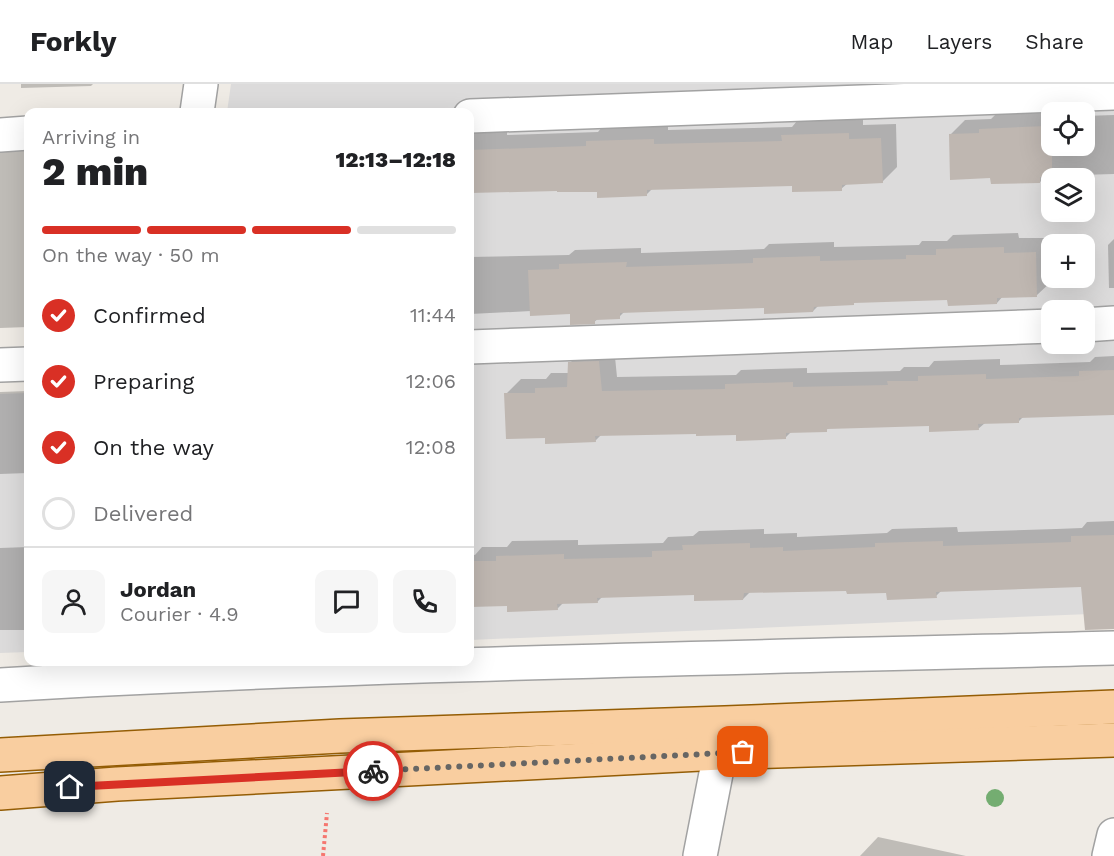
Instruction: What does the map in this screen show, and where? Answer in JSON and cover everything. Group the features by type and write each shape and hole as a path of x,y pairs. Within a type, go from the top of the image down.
{"main road":[{"path":"0,755 340,736 749,723 1114,707"},
{"path":"0,793 117,784 720,753 1114,740"}],"street":[{"path":"198,108 201,84"},
{"path":"474,116 1114,93"},
{"path":"0,135 24,134"},
{"path":"1095,324 1114,323"},
{"path":"474,347 1041,326"},
{"path":"0,365 24,364"},
{"path":"474,665 1114,648"},
{"path":"0,686 139,669 377,666"},
{"path":"700,856 720,753"},
{"path":"1109,856 1114,835"}],"shaded area":[{"path":"231,84 1114,84 1114,613 474,640 474,108 228,108"},
{"path":"24,393 24,652 0,653 0,394"}],"building":[{"path":"1041,126 1041,156 1052,156 1052,168 1041,168 1040,183 991,184 990,178 950,180 949,134 979,133 979,129"},
{"path":"849,133 849,139 881,138 883,183 842,185 842,191 792,192 792,186 647,190 647,196 597,198 597,192 474,193 474,150 586,146 586,141 654,139 654,144 782,141 781,135"},
{"path":"1004,247 1004,253 1036,252 1037,297 997,298 997,304 948,306 947,300 854,303 854,305 814,307 813,312 764,314 764,308 620,313 620,319 595,320 595,324 570,325 570,314 530,316 528,270 559,269 559,264 627,262 626,267 753,263 753,258 820,256 820,261 906,259 906,255 936,255 936,249"},
{"path":"599,361 602,391 725,389 725,384 793,382 793,387 888,385 887,381 918,381 918,376 986,374 986,379 1079,376 1079,371 1114,370 1114,415 1019,418 1019,423 978,424 979,430 929,432 929,426 827,429 827,432 786,433 786,439 736,441 736,435 696,436 696,434 595,436 596,442 545,444 545,438 506,439 504,393 535,393 535,388 567,387 568,362"},
{"path":"1114,535 1114,629 1085,630 1081,587 936,592 937,598 887,600 886,593 847,594 846,591 744,593 743,600 694,601 694,595 597,598 598,603 557,604 558,610 507,612 507,606 474,607 474,561 496,561 496,556 564,554 564,559 652,557 652,551 683,550 682,545 750,543 750,548 783,547 783,551 875,547 875,543 943,541 943,546 1071,542 1071,536"}],"way so far":[{"path":"373,771 743,752"}],"route":[{"path":"70,787 373,771"}]}
